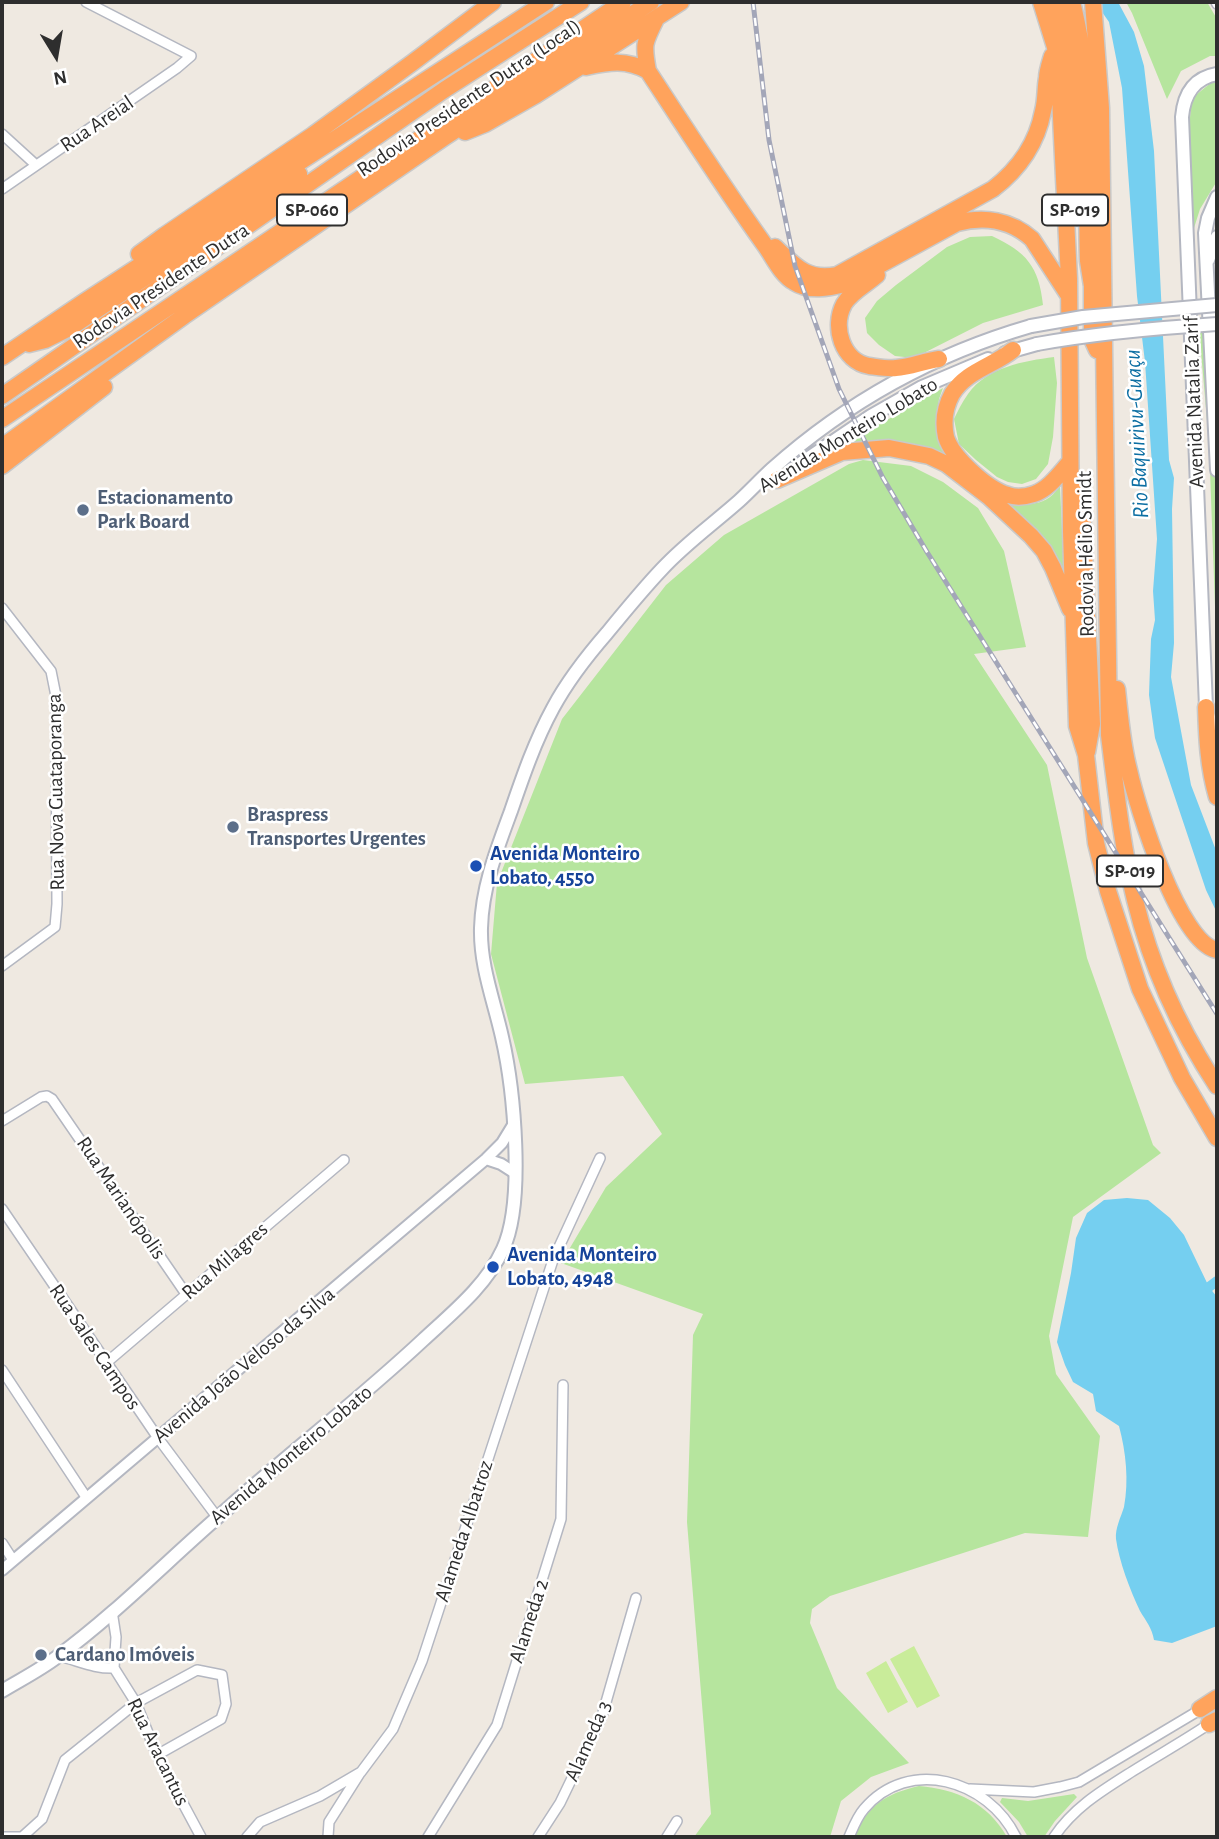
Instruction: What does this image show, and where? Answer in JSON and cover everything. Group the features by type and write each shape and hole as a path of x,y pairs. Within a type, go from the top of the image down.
{"highway":[{"path":"83,302 165,235 313,135 493,2"},
{"name":"Rodovia Presidente Dutra","path":"2,357 546,2"},
{"name":"Rodovia Presidente Dutra","path":"2,396 425,104 582,2"},
{"name":"Rodovia Presidente Dutra","path":"2,419 622,2"},
{"name":"Rodovia Presidente Dutra (Local)","path":"2,447 184,316 445,137 651,2"},
{"path":"445,137 485,124 579,69 681,2"},
{"name":"Rodovia Hélio Smidt","path":"1041,2 1055,47 1060,97 1069,296 1077,726 1086,755 1096,843 1108,891 1140,989 1182,1078 1217,1138"},
{"name":"Rodovia Hélio Smidt","path":"1056,2 1068,57 1075,131 1077,365 1092,724 1086,755"},
{"path":"1072,2 1078,24 1084,73 1092,339 1104,366"},
{"name":"Rodovia Hélio Smidt","path":"1093,2 1101,113 1109,735 1135,900 1162,981 1184,1029 1217,1086"},
{"path":"1101,113 1104,2"},
{"path":"656,19 645,42 648,71 754,231 793,282 817,289 845,284 957,223 988,219 1009,224 1032,239 1069,296"},
{"path":"754,231 761,233 803,272 815,276 830,276 845,272 993,189 1015,170 1038,131 1055,47"},
{"path":"579,69 621,62 635,64 648,71"},
{"path":"16,347 45,340 71,327 389,115 407,107 425,104"},
{"path":"921,243 845,303 840,315 840,337 851,358 860,364 896,368 939,359"},
{"path":"1077,365 1085,339 1088,261"},
{"path":"2,466 138,360 184,316"},
{"path":"1013,350 976,371 962,382 951,396 944,423 947,439 966,466 994,489 1020,498 1044,490 1070,462"},
{"path":"777,480 842,452 889,449 908,451 938,460 989,497 1044,551 1073,618"},
{"path":"1108,640 1116,677 1128,767 1138,808 1165,879 1180,908 1203,944 1217,950"},
{"path":"1206,707 1207,748 1217,797"},
{"path":"1200,1709 1217,1700"}],"main road":[{"name":"Avenida Natalia Zarif","path":"1217,74 1206,76 1188,93 1182,117 1206,707 1217,746"},
{"name":"Avenida Natalia Zarif","path":"1217,197 1205,233 1217,470"},
{"path":"1206,267 1217,237"},
{"name":"Avenida Monteiro Lobato","path":"2,1691 58,1656 387,1374 475,1290 493,1266 510,1230 515,1174 505,1051 485,967 481,926 485,892 493,861 532,752 553,707 580,666 635,598 665,566 774,468 818,432 879,390 908,374 988,338 1031,326 1095,315 1217,306"},
{"name":"Avenida Monteiro Lobato","path":"740,500 777,480 871,416 922,387 964,368 1037,344 1134,330 1217,324"},
{"path":"1210,345 1217,367"}],"street":[{"name":"Rua Areial","path":"2,189 191,56 86,2"},
{"path":"2,134 36,165"},
{"name":"Rua Nova Guataporanga","path":"2,608 51,671 55,683 57,904 55,927 2,966"},
{"name":"Rua Marianópolis","path":"2,1121 41,1097 47,1096 56,1102 186,1294"},
{"path":"513,1125 502,1143 486,1159 502,1164 515,1174"},
{"name":"Alameda Albatroz","path":"247,1837 260,1822 320,1796 361,1772 393,1729 422,1661 553,1260 600,1158"},
{"name":"Avenida João Veloso da Silva","path":"2,1570 486,1159"},
{"name":"Rua Milagres","path":"106,1363 344,1160"},
{"name":"Rua Sales Campos","path":"2,1209 158,1438 217,1517"},
{"path":"2,1370 86,1497"},
{"name":"Alameda 2","path":"428,1837 497,1724 561,1519 563,1385"},
{"path":"2,1543 13,1560"},
{"name":"Alameda 3","path":"538,1837 560,1803 602,1716 636,1598"},
{"path":"58,1656 96,1668 114,1668 116,1637 112,1611"},
{"name":"Rua Aracantus","path":"114,1668 136,1703 157,1755 201,1837"},
{"path":"2,1837 22,1837 42,1819 65,1760 136,1703 197,1670 222,1675 226,1704 221,1719 157,1755"},
{"path":"970,1789 1034,1791 1079,1782 1200,1709"},
{"path":"1054,1837 1080,1806 1215,1721"},
{"path":"328,1837 329,1822 361,1772"},
{"path":"849,1837 863,1810 881,1794 900,1784 918,1780 955,1783 970,1789 996,1810 1016,1837"},
{"path":"667,1837 677,1821"}],"green space":[{"path":"1126,2 1207,2 1217,19 1217,56 1210,56 1181,71 1167,99"},
{"path":"1212,82 1217,82 1217,181 1200,209 1194,228 1188,137 1192,98"},
{"path":"992,236 1014,248 1029,262 1038,280 1043,305 983,323 914,358 895,356 867,333 865,318 877,301 896,285 947,247 970,237"},
{"path":"1199,329 1205,329 1214,443 1217,661 1209,443"},
{"path":"1054,357 1057,383 1048,464 1036,479 1022,484 1008,482 997,477 959,444 954,419 968,394 985,377 1019,363"},
{"path":"943,388 936,421 939,437 1010,500 1038,503 1055,493 1060,486 1064,574 1048,549 918,452 829,453"},
{"path":"863,460 911,466 943,482 978,508 1004,551 1026,647 974,654 1047,765 1087,958 1153,1145 1161,1153 1073,1217 1049,1336 1056,1374 1100,1436 1088,1537 1025,1533 830,1596 812,1609 810,1623 837,1688 909,1763 871,1777 841,1801 830,1837 694,1837 711,1814 687,1522 693,1335 703,1314 561,1263 606,1187 662,1134 623,1076 525,1084 491,954 497,883 562,719 666,585 724,535 849,464"},
{"path":"914,1646 940,1696 917,1708 890,1659"},
{"path":"886,1661 908,1702 888,1713 866,1673"},
{"path":"919,1786 946,1790 970,1800 990,1815 1007,1837 854,1837 865,1817 879,1802"},
{"path":"1074,1794 1077,1797 1044,1837 1028,1837 1019,1822 1000,1802 1002,1798 1028,1801"}],"water":[{"name":"Rio Baquirivu-Guaçu","path":"1095,2 1118,2 1134,32 1144,66 1154,151 1169,460 1174,478 1174,643 1171,677 1191,785 1217,853 1217,913 1206,890 1155,738 1149,695 1151,639 1155,620 1153,591 1157,539 1145,362 1137,296 1122,88 1109,22"},
{"path":"1104,1200 1148,1200 1170,1218 1184,1235 1209,1287 1217,1297 1217,1626 1172,1643 1154,1640 1132,1594 1120,1557 1116,1535 1126,1497 1126,1477 1119,1426 1096,1411 1093,1394 1073,1382 1057,1342 1076,1238 1087,1213"}],"waterway":[{"path":"1209,1287 1217,1281"}],"railway":[{"path":"753,2 769,140 795,266 839,389 883,478 927,552 1217,1014"}],"place":[{"name":"Estacionamento Park Board","path":"83,510"},
{"name":"Braspress Transportes Urgentes","path":"233,827"},
{"name":"Avenida Monteiro Lobato, 4550","path":"476,866"},
{"name":"Avenida Monteiro Lobato, 4948","path":"493,1267"},
{"name":"Cardano Imóveis","path":"41,1655"}]}
